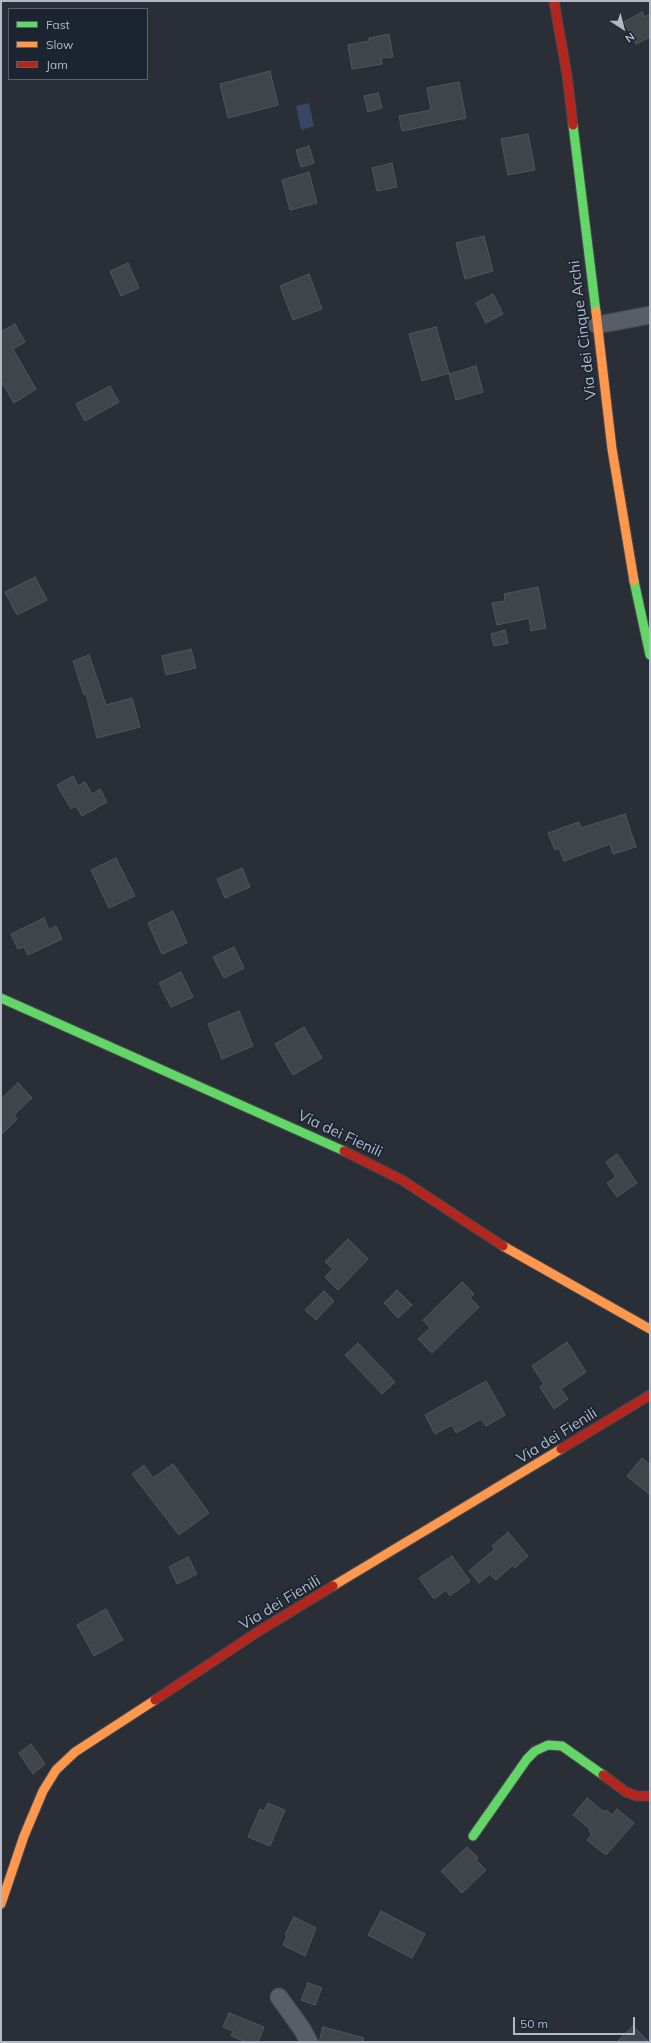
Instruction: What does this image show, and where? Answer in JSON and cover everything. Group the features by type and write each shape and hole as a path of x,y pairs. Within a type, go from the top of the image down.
{"street":[{"name":"Via dei Cinque Archi","path":"554,1 567,75 612,449 636,594 650,655"},
{"path":"597,326 650,315"},
{"name":"Via dei Fienili","path":"1,998 367,1161 402,1180 512,1252 650,1329"},
{"name":"Via dei Fienili","path":"1,1904 24,1836 43,1791 56,1770 75,1752 265,1628 650,1396"},
{"path":"473,1836 528,1759 535,1751 548,1745 562,1746 632,1795 650,1796"},
{"path":"278,1996 302,2029 309,2042"}],"water":[{"path":"309,103 314,126 301,130 296,106"}],"building":[{"path":"642,12 645,17 650,14 650,37 636,44 624,22"},
{"path":"389,34 393,57 381,58 382,64 352,69 348,45 369,41 369,38"},
{"path":"270,71 278,105 228,118 220,84"},
{"path":"459,82 466,118 402,131 399,116 431,110 427,88"},
{"path":"378,93 382,108 368,112 364,96"},
{"path":"528,134 535,170 508,175 501,139"},
{"path":"309,146 314,163 301,167 296,150"},
{"path":"392,163 397,187 377,191 372,168"},
{"path":"309,172 317,203 290,210 282,180"},
{"path":"484,236 493,271 465,279 456,243"},
{"path":"128,263 139,288 121,296 110,271"},
{"path":"309,274 322,309 293,320 280,286"},
{"path":"493,294 503,314 486,323 476,303"},
{"path":"15,324 25,342 13,349 36,389 14,403 1,381 1,330 2,331"},
{"path":"436,327 449,373 422,381 409,334"},
{"path":"476,366 483,392 456,400 449,374"},
{"path":"110,386 119,402 85,421 76,404"},
{"path":"35,577 47,600 17,615 5,592"},
{"path":"538,587 546,628 531,631 529,618 497,625 492,603 505,601 504,594"},
{"path":"505,630 508,643 494,646 491,634"},
{"path":"191,649 196,668 166,675 162,656"},
{"path":"89,655 106,705 132,698 140,727 97,738 86,694 84,695 73,661"},
{"path":"73,776 78,786 85,782 92,794 100,789 107,802 82,816 76,806 71,809 57,785"},
{"path":"625,814 636,847 613,854 610,844 564,861 559,848 555,850 548,833 579,822 581,828"},
{"path":"116,858 135,896 109,908 91,870"},
{"path":"242,868 250,887 225,898 217,879"},
{"path":"173,911 187,943 162,954 148,923"},
{"path":"44,918 49,930 56,926 62,939 28,955 24,947 18,949 11,934"},
{"path":"234,947 244,968 224,978 213,957"},
{"path":"181,972 193,997 171,1007 159,983"},
{"path":"239,1011 253,1046 222,1059 208,1024"},
{"path":"304,1027 322,1058 293,1075 275,1044"},
{"path":"18,1083 32,1098 14,1115 17,1119 1,1135 1,1099"},
{"path":"617,1154 637,1183 617,1197 607,1183 616,1177 606,1162"},
{"path":"348,1239 368,1259 338,1290 325,1277 333,1269 325,1262"},
{"path":"462,1282 474,1294 470,1298 479,1307 432,1353 418,1339 430,1328 423,1320"},
{"path":"397,1290 412,1305 398,1318 384,1303"},
{"path":"324,1291 334,1301 316,1320 305,1310"},
{"path":"567,1342 586,1372 561,1389 568,1399 554,1409 540,1387 544,1384 532,1366"},
{"path":"358,1343 395,1382 382,1394 345,1355"},
{"path":"486,1381 505,1415 486,1426 481,1419 456,1433 452,1425 435,1434 425,1415"},
{"path":"642,1458 650,1465 650,1495 627,1476"},
{"path":"173,1464 209,1513 179,1535 132,1474 144,1465 153,1478"},
{"path":"508,1532 528,1556 515,1568 513,1565 496,1580 490,1574 479,1583 469,1571 495,1549 492,1546"},
{"path":"452,1556 470,1581 450,1596 446,1590 434,1599 419,1578"},
{"path":"188,1557 197,1574 177,1584 169,1567"},
{"path":"106,1609 123,1640 94,1656 77,1625"},
{"path":"31,1744 45,1764 33,1774 19,1753"},
{"path":"587,1798 604,1812 606,1810 612,1815 617,1809 634,1823 606,1855 587,1840 592,1834 589,1831 590,1829 573,1815"},
{"path":"268,1803 285,1810 270,1846 248,1837 260,1809 264,1811"},
{"path":"467,1847 478,1858 476,1860 486,1870 462,1893 441,1871"},
{"path":"381,1911 425,1934 412,1958 368,1935"},
{"path":"294,1917 316,1928 305,1956 283,1945 287,1936 285,1935"},
{"path":"308,1983 322,1988 315,2005 301,2000"},
{"path":"229,2013 264,2027 258,2042 246,2042 231,2036 233,2031 223,2027"},
{"path":"633,2026 649,2042 617,2042"},
{"path":"323,2027 364,2038 363,2042 319,2042"}],"traffic: fast":[{"path":"573,125 596,312"},
{"path":"634,581 650,655"},
{"path":"1,998 344,1151"},
{"path":"473,1836 527,1759 535,1751 548,1745 562,1746 603,1775"}],"traffic: slow":[{"path":"596,312 612,449 634,581"},
{"path":"503,1246 650,1329"},
{"path":"333,1586 561,1449"},
{"path":"1,1904 24,1836 43,1791 56,1770 75,1752 155,1700"}],"traffic: jam":[{"path":"554,1 567,75 573,125"},
{"path":"344,1151 402,1180 503,1246"},
{"path":"561,1449 650,1395"},
{"path":"155,1700 259,1631 333,1586"},
{"path":"603,1775 626,1792 637,1796 650,1796"}]}
